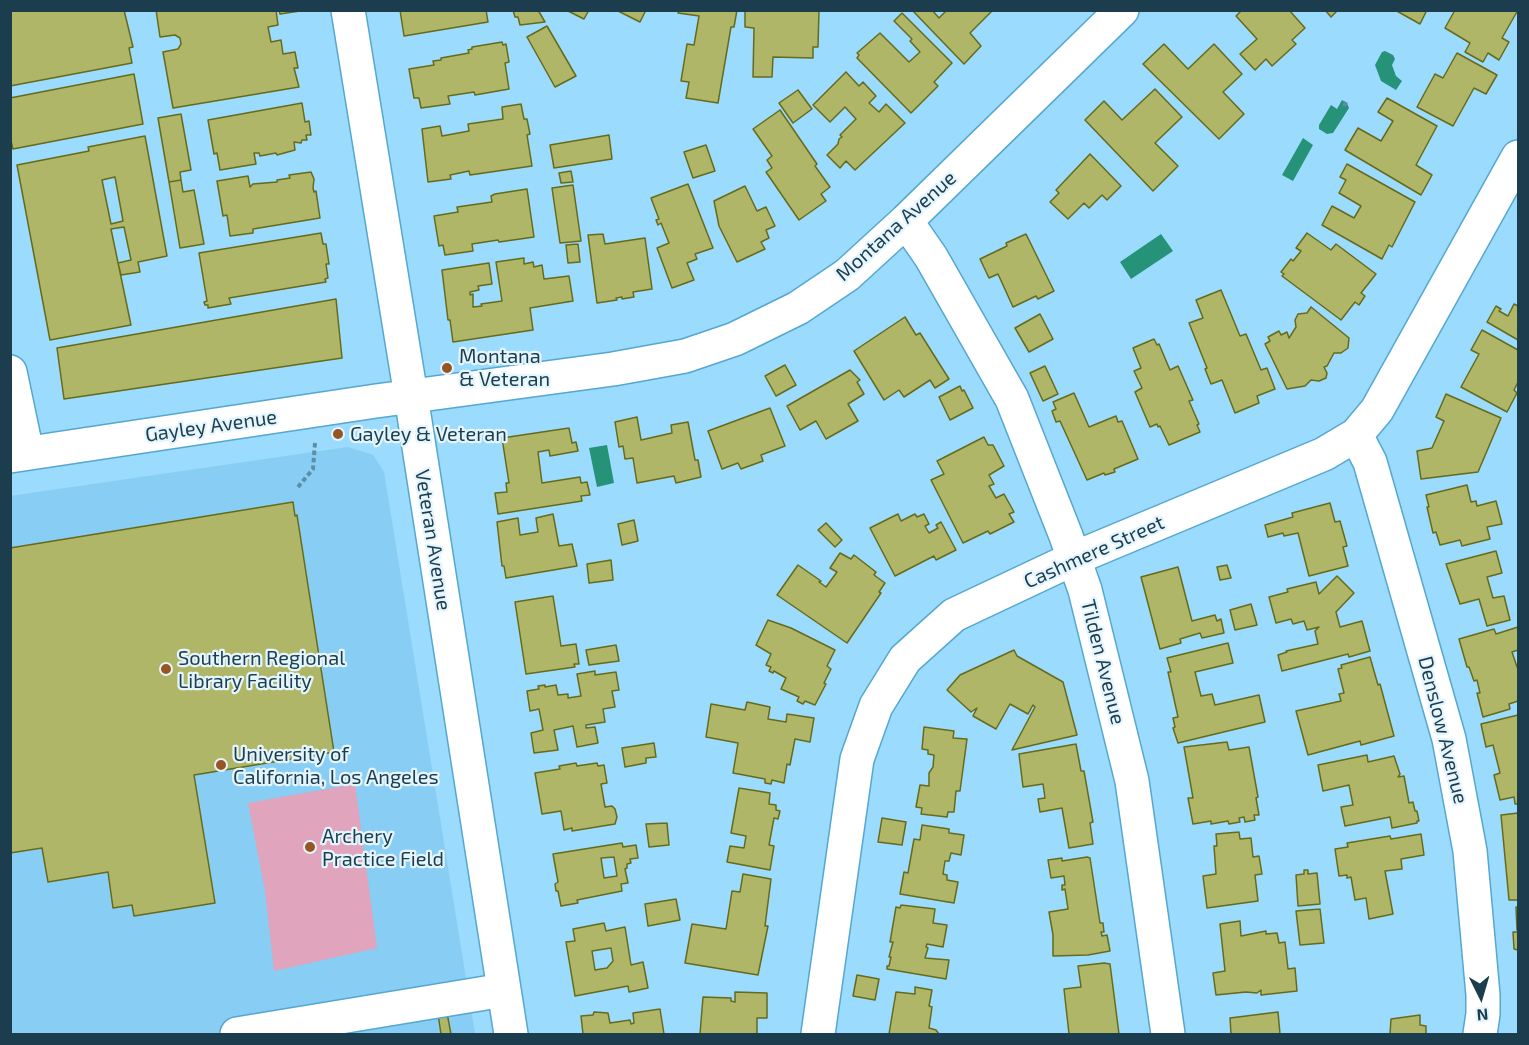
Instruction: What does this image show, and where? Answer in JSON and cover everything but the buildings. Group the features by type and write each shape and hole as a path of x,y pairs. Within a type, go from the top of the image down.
{"street":[{"name":"Veteran Avenue","path":"348,10 511,1035"},
{"name":"Montana Avenue","path":"411,396 612,369 685,356 735,339 798,308 847,275 906,221 1122,10"},
{"name":"Cashmere Street","path":"818,1035 857,759 876,706 905,659 954,615 1075,558 1323,454 1356,435 1377,410 1518,157"},
{"name":"Tilden Avenue","path":"906,221 931,257 1012,399 1075,558 1107,675 1132,781 1167,1035"},
{"path":"10,372 19,454"},
{"name":"Gayley Avenue","path":"19,454 411,396"},
{"name":"Denslow Avenue","path":"1356,435 1370,462 1449,739 1470,851 1483,995 1480,1035"},
{"path":"237,1035 504,990"}],"path":[{"path":"298,487 313,469 315,443"}],"shaded area":[{"path":"1382,52 1393,55 1395,59 1392,65 1396,76 1402,81 1396,90 1381,81 1375,65"},
{"path":"1342,100 1349,108 1333,133 1327,134 1319,129 1319,125 1331,105 1337,109"},
{"path":"1303,138 1313,145 1293,181 1282,175"},
{"path":"1161,234 1173,251 1131,279 1120,262"},
{"path":"607,445 614,483 597,487 589,448"},
{"name":"University of California, Los Angeles","path":"348,447 373,455 384,472 475,1034 11,1034 10,496"},
{"name":"Archery Practice Field","path":"355,784 377,948 274,971 265,891 248,803"}],"place":[{"name":"Montana & Veteran","path":"447,368"},
{"name":"Gayley & Veteran","path":"338,434"},
{"name":"Southern Regional Library Facility","path":"166,669"},
{"name":"University of California, Los Angeles","path":"221,765"},
{"name":"Archery Practice Field","path":"310,847"}]}
